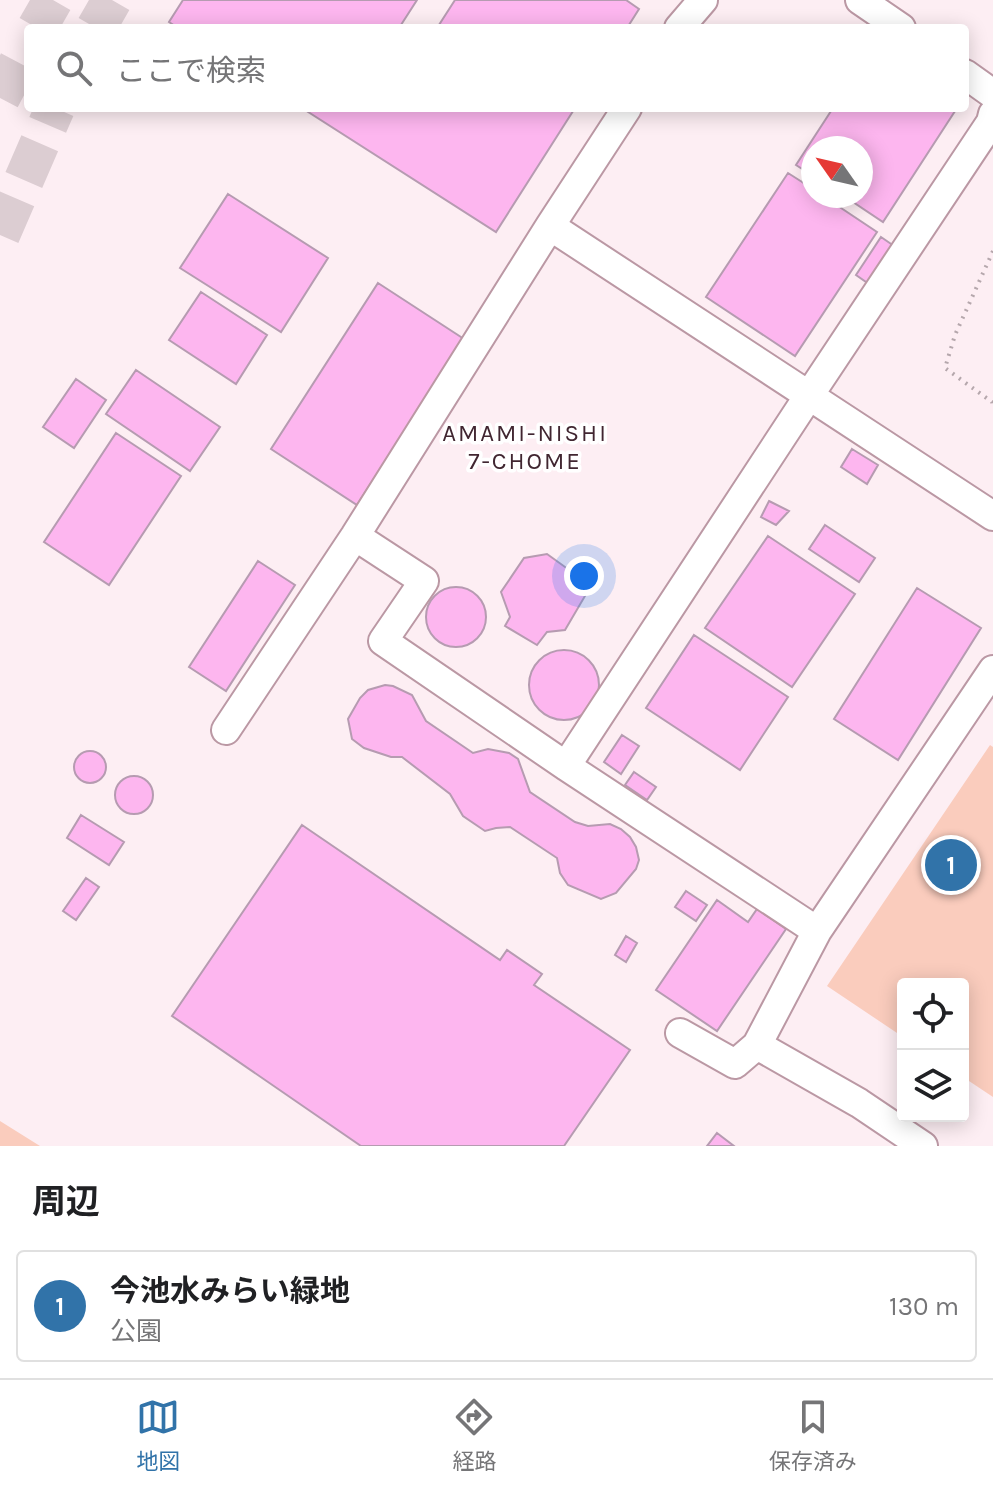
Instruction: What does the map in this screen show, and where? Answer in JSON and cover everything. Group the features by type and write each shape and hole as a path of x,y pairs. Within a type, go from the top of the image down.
{"lane":[{"path":"682,24 703,0"},
{"path":"860,0 895,24"},
{"path":"969,77 993,94"},
{"path":"226,730 355,536 624,112"},
{"path":"566,766 991,122 993,114"},
{"path":"550,226 993,516"},
{"path":"355,536 424,581 383,641 817,931"},
{"path":"680,1033 735,1064 757,1045 817,931 993,670"},
{"path":"757,1045 859,1103 923,1146"}],"path":[{"path":"993,251 955,335 945,368 992,402 993,408"}],"shaded area":[{"path":"990,745 993,747 993,1097 969,1081 969,978 897,978 897,1033 827,986"},
{"path":"0,1121 40,1146 0,1146"}],"building":[{"path":"183,0 417,0 402,24 169,22"},
{"path":"455,0 626,0 639,9 630,24 440,24"},
{"path":"308,112 572,112 496,232"},
{"path":"830,112 954,112 883,222 862,208 873,208 873,136 815,136"},
{"path":"788,173 801,181 801,208 841,208 877,232 795,356 706,297"},
{"path":"228,194 328,258 281,332 180,268"},
{"path":"881,237 894,246 869,284 856,275"},
{"path":"378,283 464,339 357,505 271,449"},
{"path":"201,292 267,335 236,384 169,340"},
{"path":"136,370 220,427 190,471 106,414"},
{"path":"76,379 106,400 74,448 43,427"},
{"path":"116,433 181,476 109,585 44,542"},
{"path":"852,449 878,465 867,484 841,467"},
{"path":"769,501 789,511 776,525 761,517"},
{"path":"825,525 875,558 859,582 809,549"},
{"path":"768,536 855,594 792,687 705,628"},
{"path":"547,554 579,577 585,596 565,630 547,632 537,645 505,626 510,617 501,592 524,558"},
{"path":"258,561 295,585 226,691 189,667"},
{"path":"456,587 467,589 477,596 484,606 484,628 477,638 467,645 456,647 445,645 435,638 428,628 426,617 428,606 435,596 445,589"},
{"path":"917,588 981,628 898,760 834,719"},
{"path":"694,635 788,697 740,770 646,708"},
{"path":"564,650 589,660 599,685 589,710 564,720 539,710 529,685 539,660"},
{"path":"385,685 412,695 426,721 473,753 488,749 509,753 518,759 530,792 575,822 588,826 610,824 621,829 636,847 639,860 636,869 616,893 601,899 568,885 560,873 557,858 510,827 485,831 463,816 450,794 402,757 391,757 364,748 352,739 348,719 368,690"},
{"path":"622,735 639,746 621,774 604,762"},
{"path":"90,751 101,756 106,767 101,778 90,783 79,778 74,767 79,756"},
{"path":"634,772 656,787 647,800 625,785"},
{"path":"134,776 148,781 153,795 148,809 134,814 120,809 115,795 120,781"},
{"path":"81,815 124,842 109,865 67,838"},
{"path":"302,825 500,960 507,950 542,974 534,985 630,1050 564,1146 361,1146 172,1016"},
{"path":"86,878 99,887 76,920 63,911"},
{"path":"686,891 707,905 696,921 675,907"},
{"path":"717,900 748,922 757,909 786,929 717,1031 656,990"},
{"path":"626,936 637,943 626,962 615,955"},
{"path":"717,1133 734,1146 707,1146"}],"tunnel":[{"path":"39,24 53,0"},
{"path":"98,24 112,0"},
{"path":"0,98 24,53"},
{"path":"0,235 53,112"}],"place":[{"name":"今池水みらい緑地","path":"951,865"}],"district":[{"name":"AMAMI-NISHI 7-CHOME","path":"525,447"}]}
